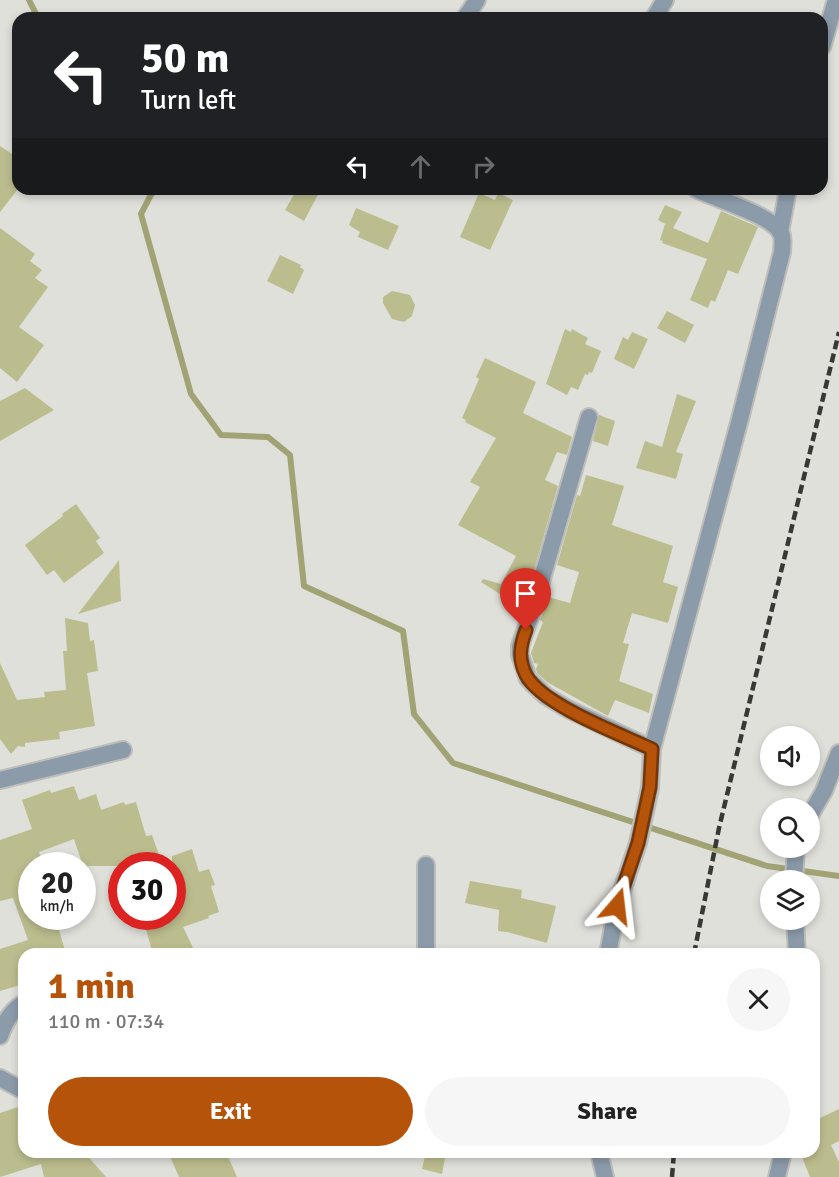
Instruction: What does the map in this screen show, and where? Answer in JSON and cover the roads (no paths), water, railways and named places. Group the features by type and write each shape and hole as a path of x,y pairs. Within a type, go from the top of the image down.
{"street":[{"path":"828,27 836,0"},
{"path":"609,948 617,906 638,843 646,807 650,787 652,749 782,252 783,239 780,232 766,219 710,195"},
{"path":"780,232 787,195"},
{"path":"589,417 520,646 520,656 528,679 546,696 652,749"},
{"path":"0,780 123,750"},
{"path":"820,798 839,753"},
{"path":"426,865 426,948"},
{"path":"796,930 797,948"},
{"path":"0,1036 6,1020 18,1006"},
{"path":"0,1078 18,1088"},
{"path":"600,1158 605,1177"},
{"path":"777,1177 782,1158"}],"waterway":[{"path":"29,0 35,12"},
{"path":"151,195 141,214 191,394 221,435 268,437 290,455 304,586 403,631 414,714 453,763 767,866 839,876"}],"railway":[{"path":"695,948 719,828 839,332"},
{"path":"672,1177 674,1158"}]}
